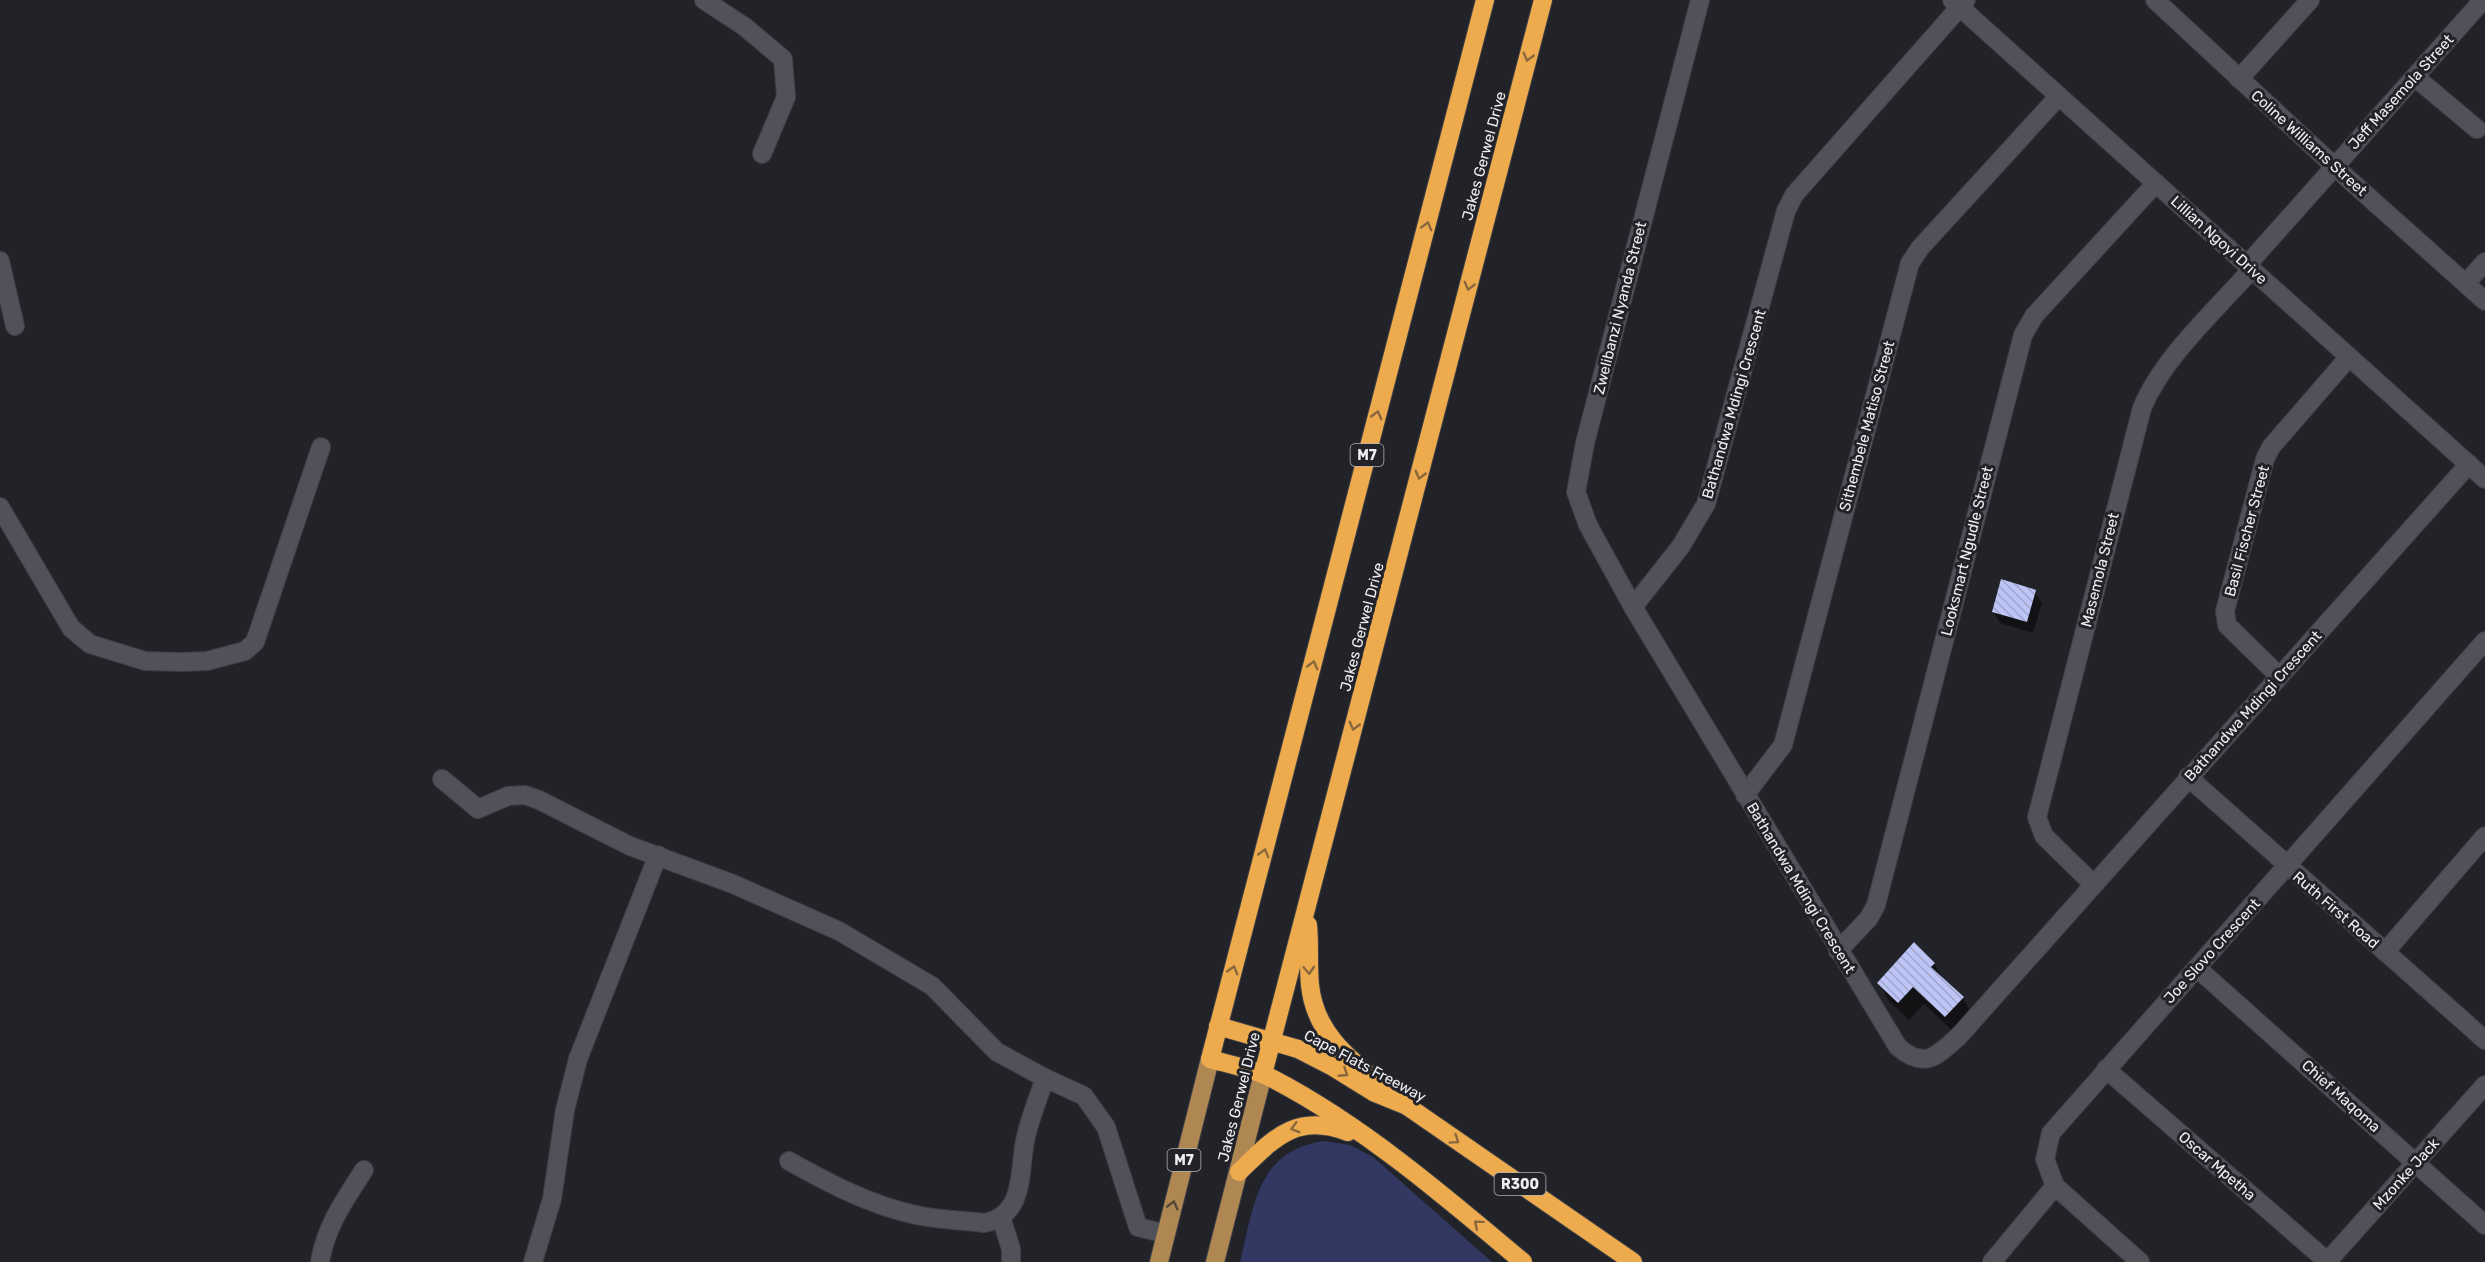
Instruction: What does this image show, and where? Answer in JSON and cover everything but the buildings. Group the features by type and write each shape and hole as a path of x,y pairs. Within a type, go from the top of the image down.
{"highway":[{"name":"M7","path":"1210,1059 1485,0"},
{"name":"Jakes Gerwel Drive","path":"1263,1074 1543,0"},
{"path":"1306,911 1310,986 1319,1020 1327,1036 1346,1056 1407,1106"},
{"name":"Cape Flats Freeway","path":"1218,1026 1272,1041 1316,1057 1374,1093 1407,1106 1633,1262"},
{"path":"1210,1059 1263,1074 1371,1142 1410,1169 1523,1262"},
{"path":"1239,1172 1274,1138 1293,1128 1324,1126 1371,1142"}],"main road":[{"name":"M7","path":"1159,1262 1210,1059"},
{"name":"Jakes Gerwel Drive","path":"1215,1262 1263,1074"}],"street":[{"path":"704,0 752,32 783,59 786,97 762,154"},
{"name":"Zwelibanzi Nyanda Street","path":"1633,607 1578,503 1577,480 1700,0"},
{"name":"Coline Williams Street","path":"2155,0 2335,167 2485,301"},
{"path":"2239,79 2310,0"},
{"name":"Jeff Masemola Street","path":"2249,267 2483,0"},
{"name":"Bathandwa Mdingi Crescent","path":"1959,2 1794,195 1786,212 1706,504 1681,546 1633,607 1838,951 1898,1047 1919,1060 1931,1059 1959,1036 2469,464"},
{"name":"Lillian Ngoyi Drive","path":"1959,2 2058,96 2485,479"},
{"path":"2415,77 2477,129"},
{"name":"Sithembele Matiso Street","path":"1745,795 1783,745 1910,264 1920,248 2058,96"},
{"name":"Looksmart Ngudle Street","path":"1838,951 1869,918 1876,905 2023,335 2034,316 2156,183"},
{"path":"0,261 15,327"},
{"path":"2466,283 2485,262"},
{"name":"Masemola Street","path":"2093,884 2044,836 2037,817 2142,408 2162,370 2249,267"},
{"name":"Basil Fischer Street","path":"2279,676 2227,625 2225,611 2265,459 2271,447 2349,357"},
{"path":"0,507 71,628 90,644 102,650 145,661 207,661 244,651 255,642 321,447"},
{"name":"Joe Slovo Crescent","path":"2140,1262 2055,1186 2047,1172 2045,1159 2047,1141 2051,1133 2485,641"},
{"name":"Ruth First Road","path":"2188,777 2485,1040"},
{"path":"442,779 478,809 508,796 525,795 539,800 630,846 733,884 839,931 932,986 997,1052 1084,1096 1106,1127 1138,1227 1166,1234"},
{"path":"2385,952 2485,836"},
{"path":"533,1262 552,1199 565,1110 578,1059 658,855"},
{"name":"Chief Maqoma","path":"2196,968 2485,1225"},
{"name":"Oscar Mpetha","path":"2106,1069 2328,1262"},
{"path":"789,1161 837,1188 876,1204 918,1216 985,1223 1001,1217 1019,1193 1026,1135 1045,1078"},
{"name":"Mzonke Jack","path":"2328,1262 2485,1085"},
{"path":"320,1262 324,1240 332,1219 364,1170"},
{"path":"1992,1262 2055,1186"},
{"path":"1001,1217 1011,1249 1011,1262"}],"shaded area":[{"path":"1324,1141 1350,1145 1373,1157 1492,1262 1240,1262 1255,1202 1271,1169 1284,1156 1301,1147"}]}
